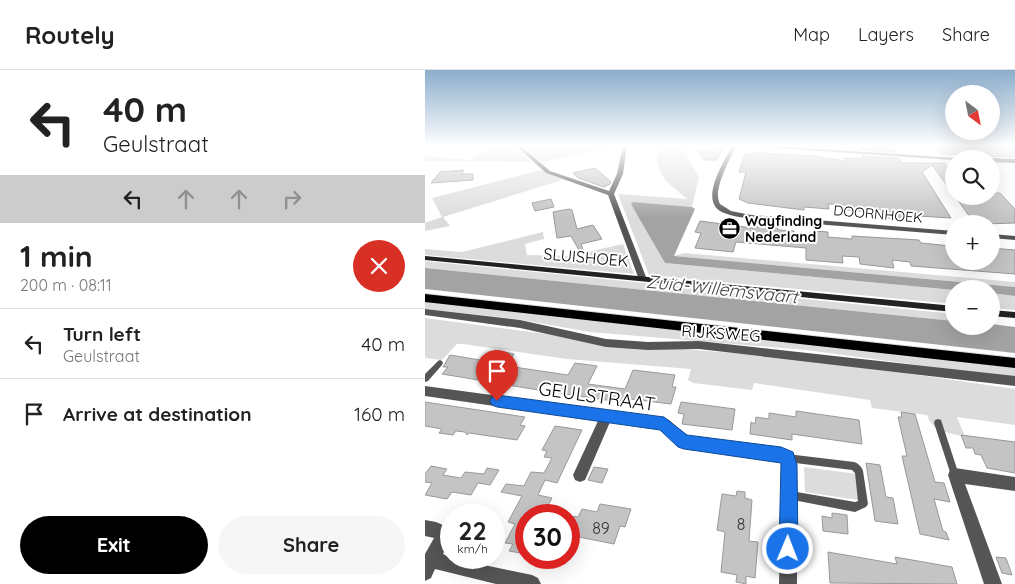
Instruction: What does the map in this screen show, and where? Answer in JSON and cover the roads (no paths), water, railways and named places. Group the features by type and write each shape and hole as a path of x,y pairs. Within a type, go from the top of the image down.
{"main road":[{"name":"RIJKSWEG","path":"425,298 1015,363"}],"street":[{"path":"546,170 611,194"},
{"path":"621,170 611,194 642,278"},
{"name":"DOORNHOEK","path":"724,170 713,198 716,205 730,213 751,217 945,232"},
{"path":"1000,237 1015,238"},
{"name":"SLUISHOEK","path":"425,258 945,308"},
{"name":"RIJKSWEG","path":"425,312 520,324 606,343 648,346 699,345 1015,381"},
{"path":"1000,314 1015,315"},
{"name":"GEULSTRAAT","path":"425,391 664,424 684,442 781,455 787,458"},
{"path":"580,475 606,416"},
{"path":"787,458 789,465 787,584"},
{"path":"993,584 955,475 1015,484"},
{"path":"425,528 436,530 443,534 429,566 532,584"}],"lane":[{"path":"425,379 440,363"},
{"path":"937,423 955,475"},
{"name":"GEULSTRAAT","path":"787,458 854,466 859,471 863,504 855,507 789,496"}],"place":[{"name":"Wayfinding Nederland","path":"729,229"}],"water label":[{"name":"Zuid-Willemsvaart","path":"722,289"}]}
